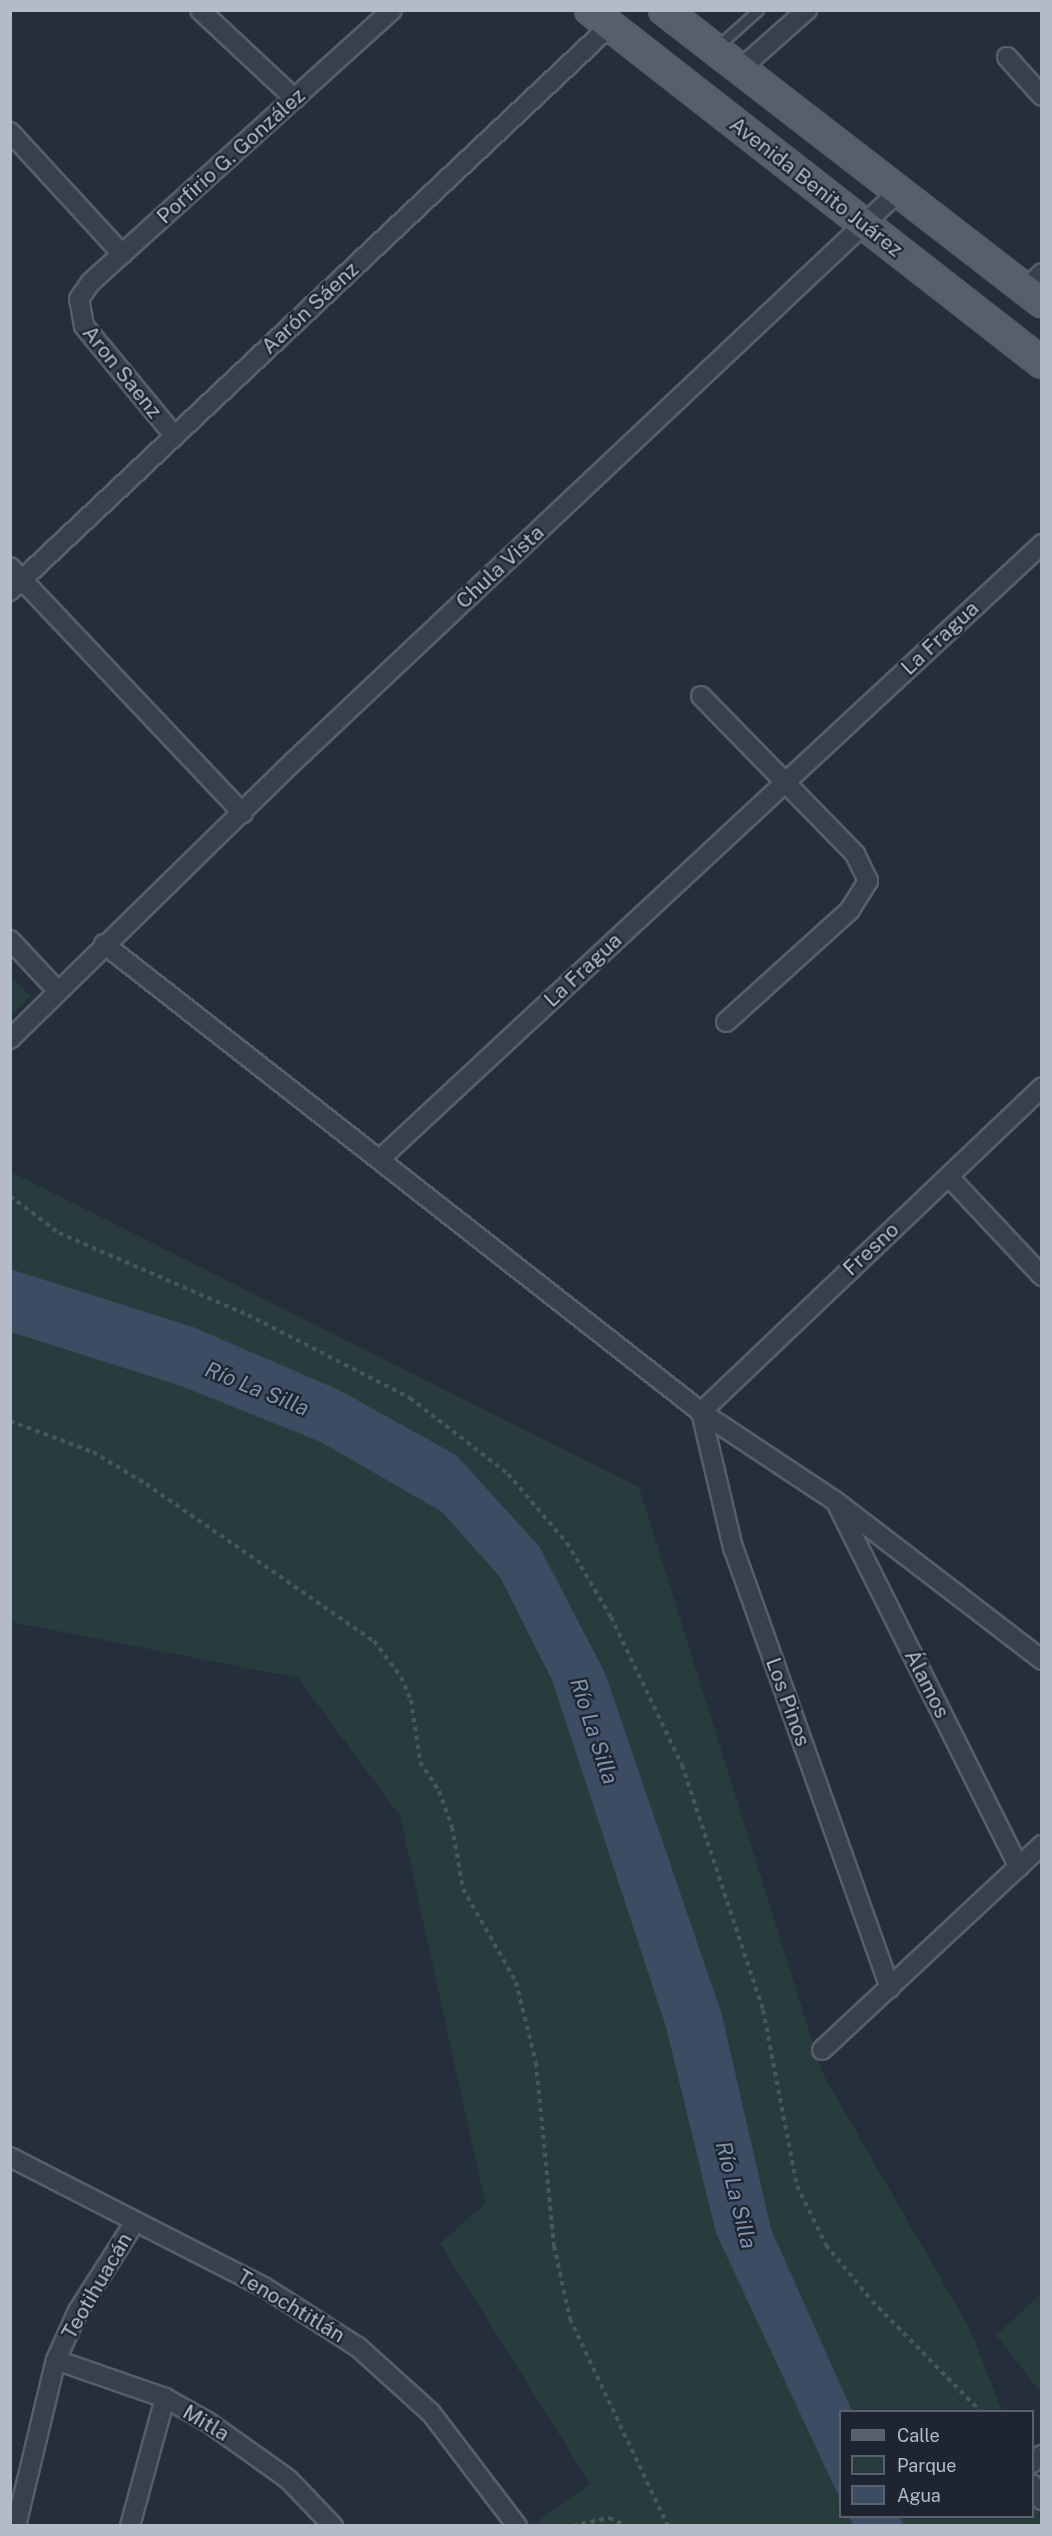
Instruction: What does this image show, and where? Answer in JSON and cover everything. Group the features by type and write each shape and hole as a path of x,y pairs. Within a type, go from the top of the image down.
{"main road":[{"path":"664,10 898,192 1036,288"},
{"name":"Avenida Benito Juárez","path":"600,18 1041,363"}],"street":[{"path":"200,10 296,99"},
{"name":"Porfirio G. González","path":"78,307 83,291 122,254 392,10"},
{"path":"739,70 807,10"},
{"name":"Aarón Sáenz","path":"14,579 173,434 600,18"},
{"path":"1007,57 1041,96"},
{"path":"10,132 122,254"},
{"name":"Chula Vista","path":"104,944 898,192"},
{"name":"Aron Saenz","path":"78,307 84,326 173,434"},
{"name":"La Fragua","path":"380,1159 1041,544"},
{"path":"14,579 243,813"},
{"path":"700,696 786,780 855,854 868,881 849,910 726,1022"},
{"path":"10,940 57,990"},
{"path":"10,1039 104,944 701,1412 835,1501 1041,1660"},
{"name":"Fresno","path":"701,1412 1041,1087"},
{"path":"949,1177 1041,1276"},
{"name":"Los Pinos","path":"701,1412 733,1548 890,1988"},
{"name":"Álamos","path":"835,1501 1019,1866"},
{"path":"822,2050 1041,1845"},
{"name":"Tenochtitlán","path":"13,2166 135,2222 264,2287 358,2347 431,2413 517,2526"},
{"name":"Teotihuacán","path":"16,2526 56,2360 78,2311 135,2222"},
{"name":"Mitla","path":"56,2360 165,2398 288,2479 333,2526"},
{"path":"130,2526 165,2398"}],"lane":[{"path":"714,50 758,10"}],"path":[{"path":"10,1196 59,1233 248,1315 410,1398 508,1474 567,1543 612,1617 682,1765 763,2010 797,2186 826,2246 979,2410"},
{"path":"10,1421 93,1452 146,1484 374,1641 401,1677 411,1700 420,1762 439,1791 452,1827 463,1889 519,1994 536,2063 554,2246 570,2319 668,2526"},
{"path":"573,2526 609,2518 627,2526"}],"green space":[{"path":"11,976 30,996 11,1015"},
{"path":"11,1172 639,1487 822,2072 971,2331 1002,2410 839,2410 839,2518 1034,2518 1034,2492 1041,2525 533,2525 590,2484 440,2244 485,2203 400,1816 298,1678 11,1622"},
{"path":"1041,2294 1041,2393 996,2335"}],"water":[{"name":"Río La Silla","path":"10,1269 193,1327 339,1390 456,1455 539,1546 605,1673 722,2015 771,2229 852,2410 839,2410 839,2497 716,2233 666,2027 552,1680 500,1577 442,1512 321,1442 181,1386 11,1332"},
{"path":"850,2518 900,2518 904,2525 853,2525"}]}
